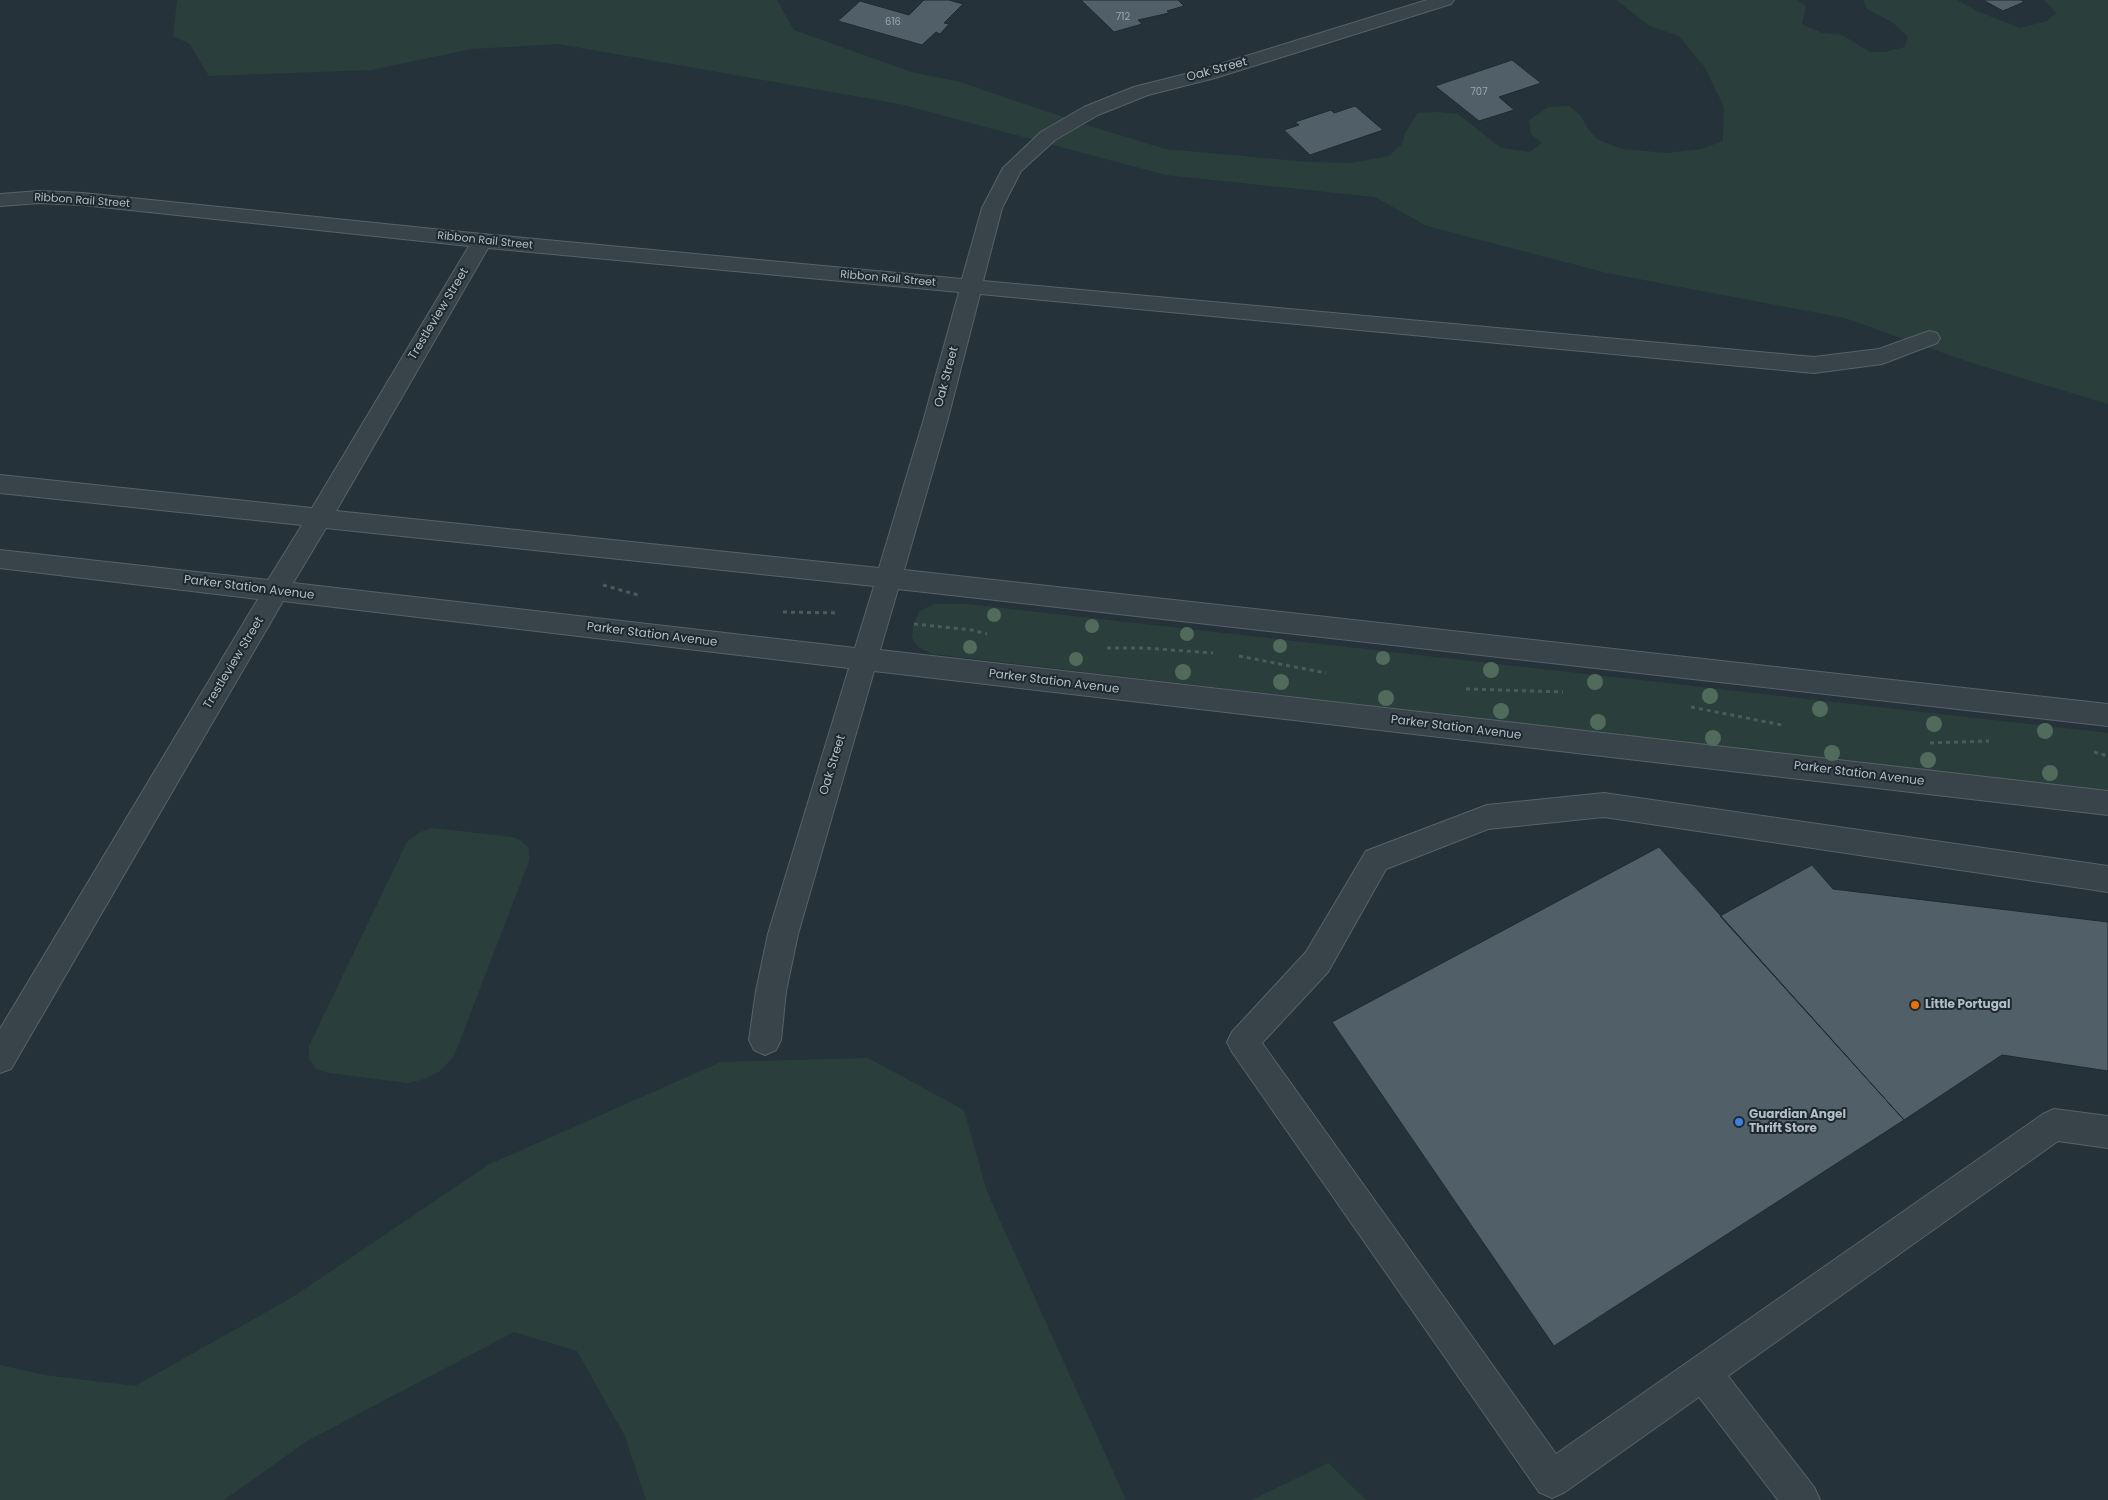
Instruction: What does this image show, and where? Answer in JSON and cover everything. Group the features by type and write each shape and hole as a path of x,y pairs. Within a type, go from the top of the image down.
{"street":[{"name":"Oak Street","path":"765,1040 771,991 783,934 865,660 887,578 935,422 992,208 1013,168 1048,136 1091,110 1141,91 1208,74 1445,0"},
{"name":"Ribbon Rail Street","path":"0,200 39,197 83,199 482,241 1814,365 1882,356 1929,338"},
{"name":"Trestleview Street","path":"0,1058 11,1020 276,591 482,241"},
{"path":"0,484 887,578 2108,715"},
{"name":"Parker Station Avenue","path":"0,558 2108,803"},
{"path":"2108,880 1604,805 1487,817 1376,860 1317,962 1243,1042 1552,1479 2054,1125 2108,1132"},
{"path":"1703,1373 1801,1500"}],"path":[{"path":"596,583 640,596"},
{"path":"779,612 842,613"},
{"path":"914,624 972,630 989,635"},
{"path":"1099,648 1145,648 1223,654"},
{"path":"1232,654 1336,675"},
{"path":"1464,689 1571,692"},
{"path":"1686,706 1785,726"},
{"path":"1921,742 1992,740"},
{"path":"2089,751 2108,756"}],"green space":[{"path":"177,0 777,0 794,30 911,72 960,82 1083,124 1165,149 1308,162 1351,163 1389,156 1402,144 1405,133 1418,113 1458,114 1501,148 1530,152 1542,143 1531,134 1529,120 1549,107 1569,106 1580,115 1588,129 1598,140 1622,149 1666,153 1702,149 1723,141 1724,107 1704,66 1679,36 1650,26 1616,0 1797,0 1806,6 1802,24 1822,33 1842,35 1870,52 1885,52 1905,47 1908,36 1892,22 1867,9 1864,0 1957,0 1979,12 2020,28 2047,21 2056,13 2044,0 2108,0 2108,404 1972,363 1845,318 1607,273 1427,226 1375,197 1166,175 900,104 559,44 471,49 371,70 209,76 190,44 173,36"},
{"path":"934,604 967,604 2108,733 2108,792 933,654 918,647 912,638 914,623 920,611"},
{"path":"431,828 513,837 522,841 529,849 529,861 454,1056 440,1071 424,1079 408,1083 329,1073 316,1069 309,1059 309,1046 407,842 418,833"},
{"path":"868,1058 964,1110 987,1192 1126,1500 646,1500 625,1436 577,1351 514,1332 307,1441 224,1500 0,1500 0,1365 44,1375 135,1386 293,1297 488,1165 721,1062"},
{"path":"1328,1463 1366,1500 1252,1500"}],"building":[{"path":"924,0 949,0 963,4 944,23 949,24 940,34 936,32 922,45 838,21 860,1 909,15"},
{"path":"1081,0 1178,0 1184,6 1167,11 1169,13 1138,20 1142,24 1114,32"},
{"path":"1983,0 2021,0 2024,2 2003,11"},
{"path":"1512,60 1541,83 1499,97 1514,110 1479,121 1435,86"},
{"path":"1355,106 1383,130 1310,155 1284,130 1299,125 1295,122 1331,110 1334,113"},
{"path":"1659,847 1904,1120 1554,1346 1332,1022"},
{"path":"1812,865 1833,889 2108,922 2108,1071 2002,1055 1904,1120 1720,916"}],"place":[{"name":"Little Portugal","path":"1915,1005"},
{"name":"Guardian Angel Thrift Store","path":"1739,1122"}]}
